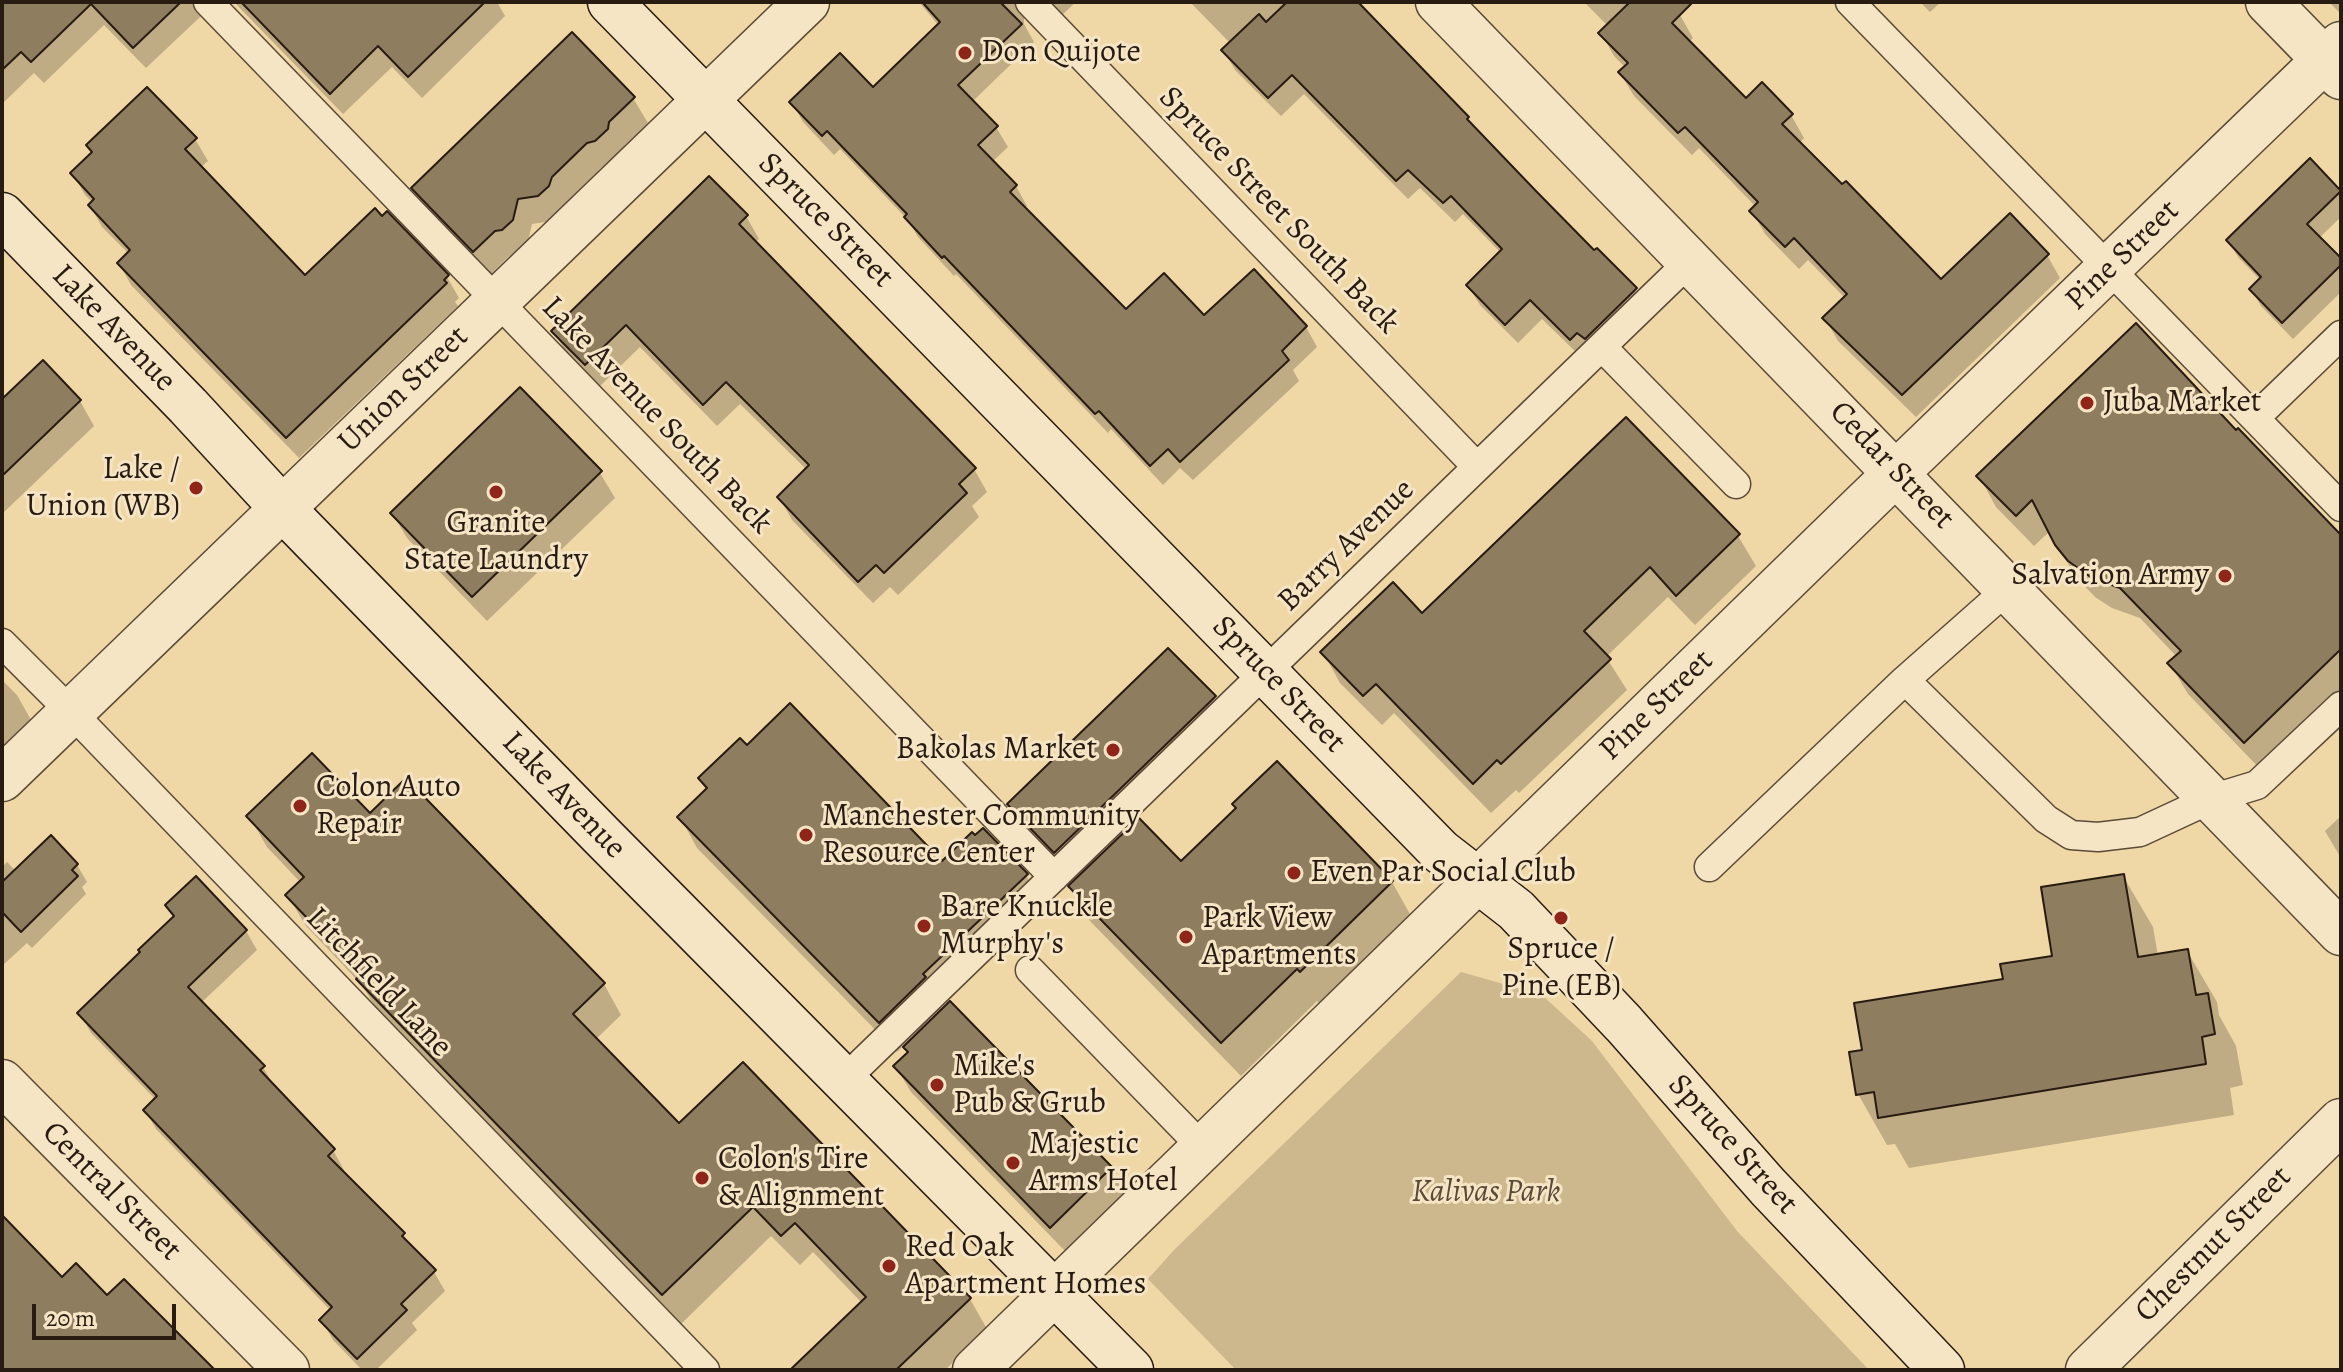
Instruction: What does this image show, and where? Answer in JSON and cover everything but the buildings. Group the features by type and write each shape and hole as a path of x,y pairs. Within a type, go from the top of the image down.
{"street":[{"name":"Spruce Street","path":"610,2 1440,851 1516,910 1613,1013 1768,1187 1942,1370"},
{"name":"Union Street","path":"2,779 807,2"},
{"name":"Cedar Street","path":"1438,2 2341,933"},
{"path":"2268,2 2335,60"},
{"name":"Pine Street","path":"975,1370 1897,472 2335,60"},
{"name":"Lake Avenue","path":"2,215 600,834 1131,1370"},
{"name":"Central Street","path":"2,1082 287,1370"},
{"name":"Chestnut Street","path":"2088,1370 2341,1121"}],"lane":[{"name":"Lake Avenue South Back","path":"208,2 1054,877"},
{"name":"Spruce Street South Back","path":"1030,2 1477,467"},
{"path":"1850,2 2341,507"},
{"name":"Barry Avenue","path":"844,1080 1691,260"},
{"path":"2255,418 2341,335"},
{"path":"1602,347 1736,484"},
{"path":"1709,867 1905,680 2009,588"},
{"name":"Litchfield Lane","path":"2,643 705,1370"},
{"path":"1905,680 2046,819 2071,835 2098,837 2140,832 2211,799 2257,785 2341,706"},
{"path":"1030,970 1202,1147"}],"green space":[{"name":"Kalivas Park","path":"1461,972 1542,995 1592,1041 1737,1231 1869,1370 1236,1370 1148,1279 1175,1249"}],"place":[{"name":"Don Quijote","path":"965,53"},
{"name":"Juba Market","path":"2087,403"},
{"name":"Lake / Union (WB)","path":"196,488"},
{"name":"Granite State Laundry","path":"496,492"},
{"name":"Salvation Army","path":"2225,576"},
{"name":"Bakolas Market","path":"1113,750"},
{"name":"Colon Auto Repair","path":"300,806"},
{"name":"Manchester Community Resource Center","path":"806,835"},
{"name":"Even Par Social Club","path":"1294,873"},
{"name":"Spruce / Pine (EB)","path":"1561,918"},
{"name":"Bare Knuckle Murphy's","path":"924,926"},
{"name":"Park View Apartments","path":"1186,937"},
{"name":"Mike's Pub & Grub","path":"937,1085"},
{"name":"Majestic Arms Hotel","path":"1013,1163"},
{"name":"Colon's Tire & Alignment","path":"702,1178"},
{"name":"Red Oak Apartment Homes","path":"889,1266"}]}
